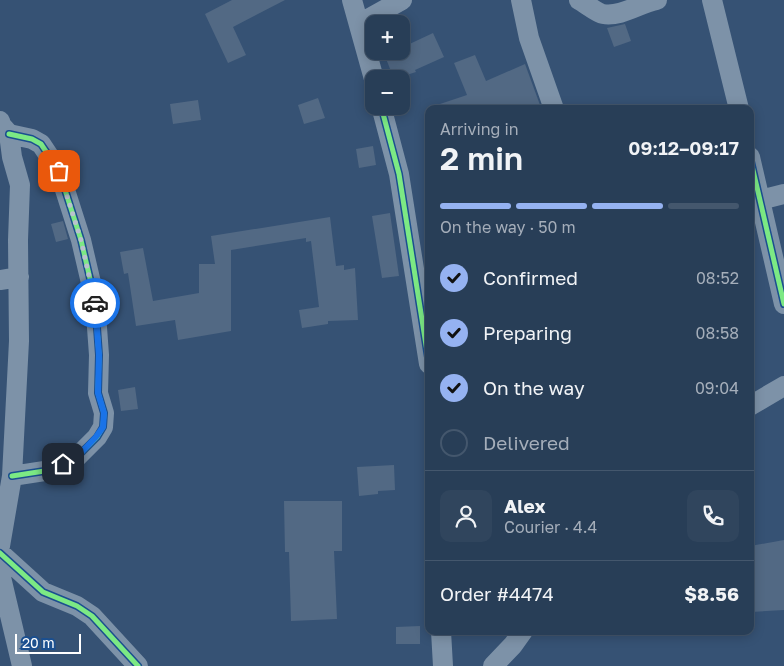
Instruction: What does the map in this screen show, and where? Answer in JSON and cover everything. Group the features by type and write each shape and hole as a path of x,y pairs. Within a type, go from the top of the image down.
{"street":[{"path":"352,0 372,70"},
{"path":"359,24 402,0"},
{"path":"521,0 529,38 553,105"},
{"path":"579,0 602,14 631,10 647,2 657,0"},
{"path":"712,0 733,105"},
{"path":"383,115 398,174 424,304"},
{"path":"0,546 12,476 18,341 9,279 20,185 4,127"},
{"path":"4,127 41,144 59,171 81,240 95,300 99,355 98,393 104,413 103,427 76,458 51,470 12,476"},
{"path":"754,174 784,304"},
{"path":"760,200 784,194"},
{"path":"754,404 784,386"},
{"path":"0,553 43,592 77,606 92,616 138,666"},
{"path":"0,573 22,666"},
{"path":"441,635 443,666"},
{"path":"493,666 520,635"}],"building":[{"path":"232,0 285,0 233,27 246,55 228,63 205,14"},
{"path":"625,24 631,41 614,47 607,28"},
{"path":"433,33 444,57 410,74 410,70 390,70 387,60 410,60 410,44"},
{"path":"475,55 486,81 525,64 540,105 437,105 467,95 454,63"},
{"path":"318,98 325,118 304,124 298,105"},
{"path":"198,100 201,120 173,124 170,104"},
{"path":"373,146 376,165 359,168 356,149"},
{"path":"390,213 399,276 382,278 372,216"},
{"path":"330,217 336,266 344,265 344,270 355,268 358,320 328,321 328,324 302,328 299,310 319,307 311,241 306,242 306,238 231,250 231,331 178,340 175,320 136,326 128,273 124,274 120,252 143,248 153,301 199,293 199,264 215,264 211,236"},
{"path":"63,221 68,239 56,242 51,224"},
{"path":"135,387 138,409 121,411 118,390"},
{"path":"394,465 395,490 378,491 378,494 359,496 357,467"},
{"path":"284,501 342,501 342,551 334,551 337,619 291,621 289,552 285,552"},
{"path":"784,540 784,610 754,612 754,545"},
{"path":"420,626 420,644 396,644 396,627"}],"cycle path":[{"path":"383,115 399,174 425,339"},
{"path":"9,134 32,139 41,144 59,171 81,240 95,300 99,355 98,393 104,413 103,427 97,437 76,458 51,470 12,476"},
{"path":"754,174 784,304"},
{"path":"0,553 43,592 77,606 92,616 138,666"}],"way so far":[{"path":"59,171 81,240 95,303"}],"route":[{"path":"63,464 76,458 103,427 104,413 98,393 99,355 95,303"}]}
